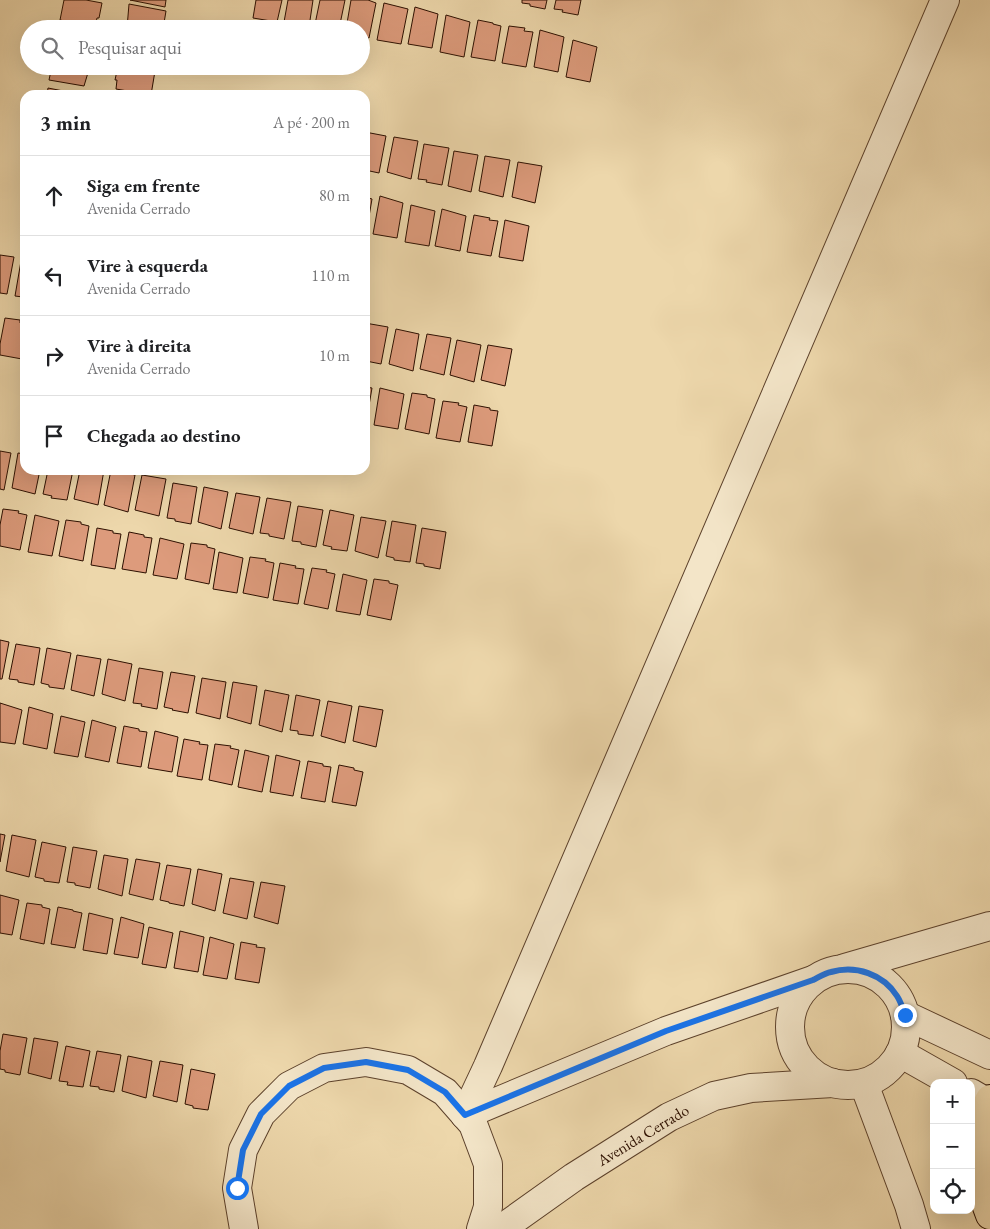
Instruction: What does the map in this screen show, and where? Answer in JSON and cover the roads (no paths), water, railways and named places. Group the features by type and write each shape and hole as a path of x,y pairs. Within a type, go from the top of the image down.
{"highway":[{"path":"983,1098 976,1151 977,1174 982,1196 990,1216"}],"street":[{"path":"465,1115 496,1048 945,0"},
{"path":"465,1115 666,1031 821,976 990,926"},
{"path":"916,1229 909,1205 864,1084 888,1069 900,1053 906,1034 895,982 898,971 918,951 936,941"},
{"path":"821,976 848,969 867,972 885,982 901,1006 990,1055"},
{"name":"Avenida Cerrado","path":"821,976 800,994 792,1010 789,1029 793,1047 802,1063 816,1076 833,1083"},
{"path":"900,1053 946,1079"},
{"path":"244,1229 237,1188 243,1150 261,1114 289,1086 324,1068 366,1062 408,1070 445,1092 473,1124 488,1164 488,1207 481,1229"},
{"name":"Avenida Cerrado","path":"500,1229 574,1177 669,1116 714,1096 751,1088 833,1083 864,1084"}]}
